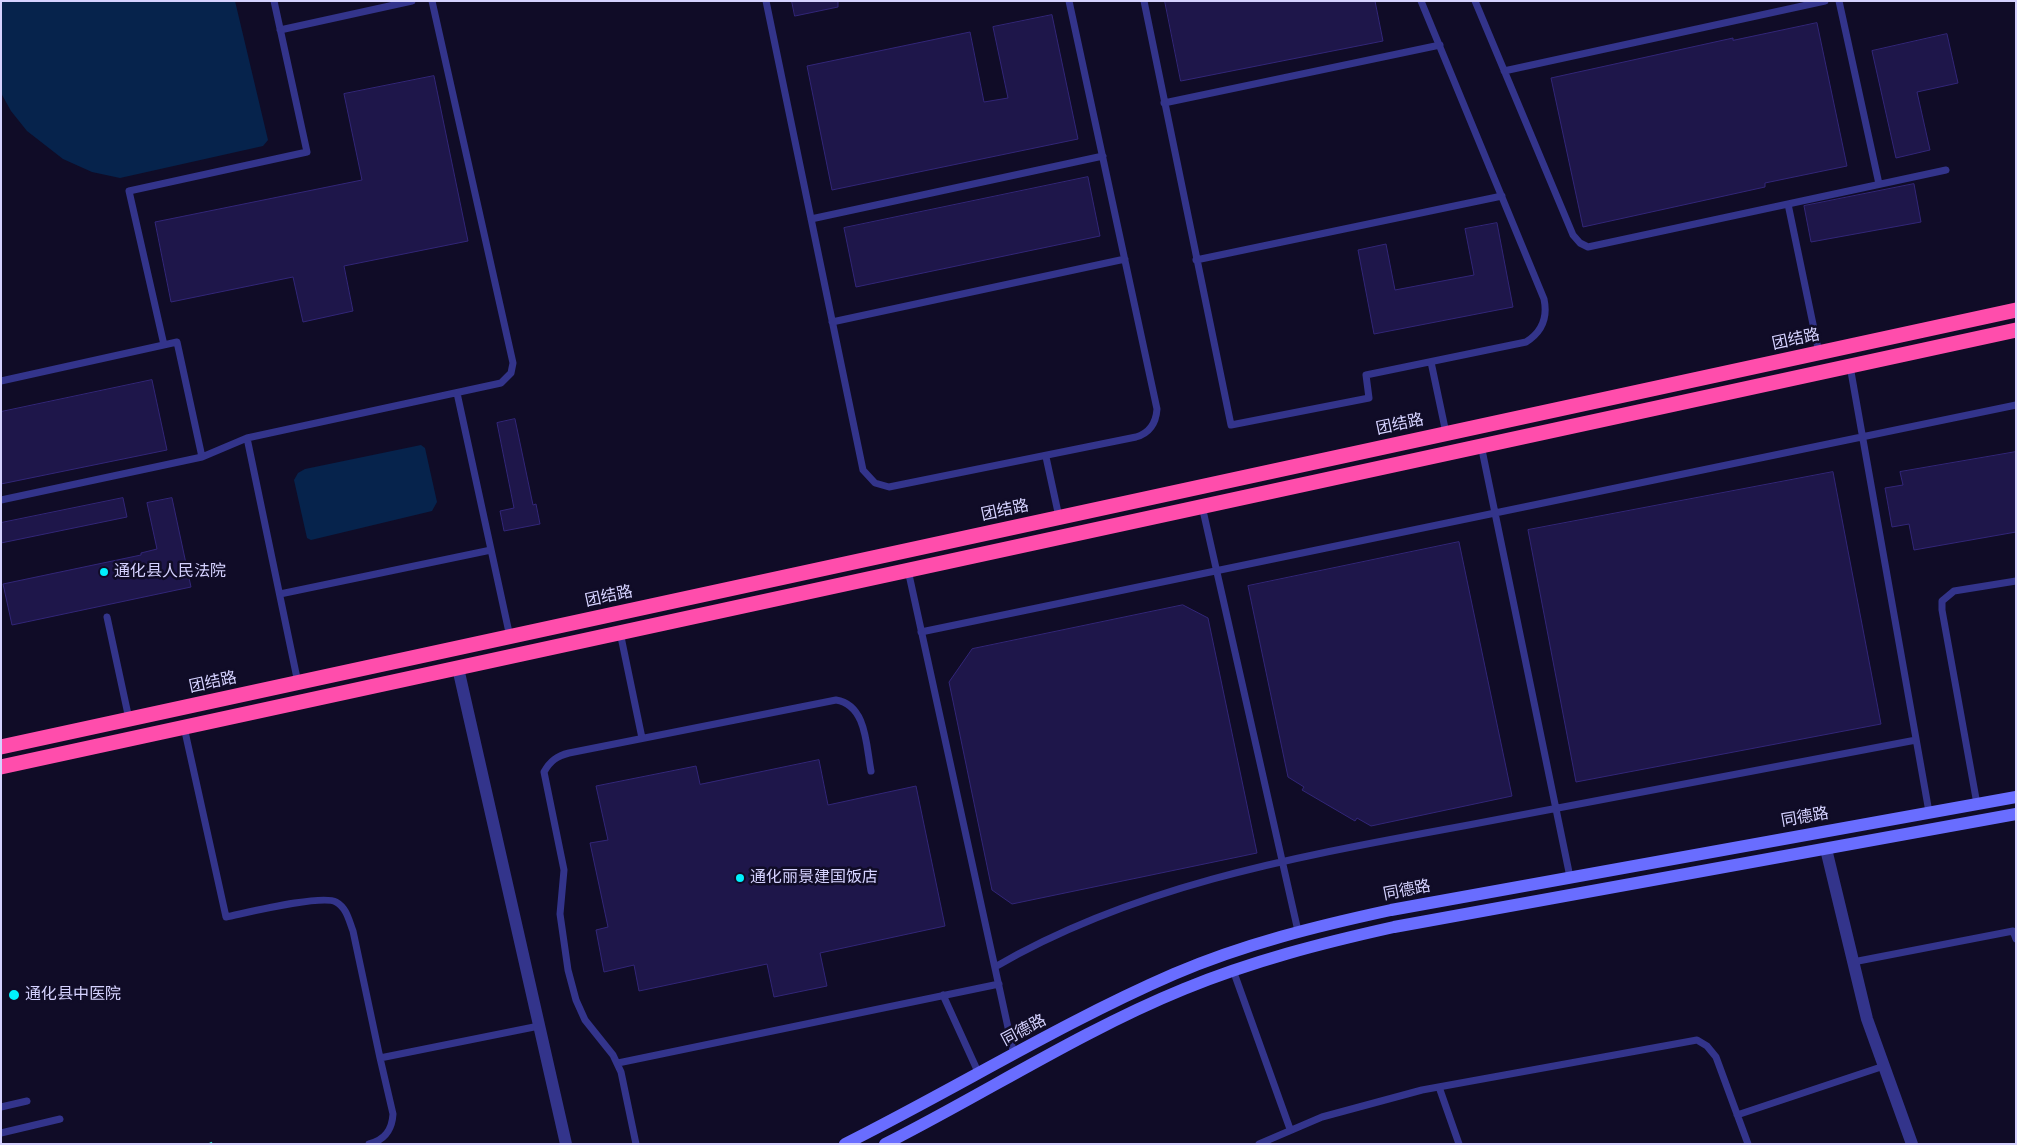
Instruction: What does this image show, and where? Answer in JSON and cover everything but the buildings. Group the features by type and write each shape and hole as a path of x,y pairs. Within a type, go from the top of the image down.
{"highway":[{"name":"团结路","path":"1,747 2016,310"},
{"path":"1,767 2016,330"}],"main road":[{"name":"同德路","path":"846,1144 1098,1010 1175,974 1252,945 1298,931 1391,910 2016,796"},
{"name":"同德路","path":"885,1144 1144,1007 1233,970 1304,948 1394,927 2016,814"}],"street":[{"path":"458,668 566,1144"},
{"path":"1826,849 1867,1019 1912,1144"}],"lane":[{"path":"164,345 129,191 307,152 274,1"},
{"path":"280,30 412,1"},
{"path":"1,500 202,458 248,438 501,383 511,373 513,364 432,1"},
{"path":"766,1 863,470 875,483 882,486 897,487 1046,457 1141,435 1154,423 1157,409 1069,1"},
{"path":"1144,1 1231,425 1369,398 1366,375 1526,342 1542,327 1545,315 1544,299 1421,1"},
{"path":"1475,1 1573,236 1588,248 1946,170"},
{"path":"1504,71 1825,1"},
{"path":"1839,1 1879,184"},
{"path":"1164,103 1440,45"},
{"path":"811,219 1103,156"},
{"path":"1196,260 1502,196"},
{"path":"1788,204 1819,353"},
{"path":"832,322 1125,259"},
{"path":"1,380 177,342 202,458"},
{"path":"1431,362 1446,433"},
{"path":"1850,365 1929,812"},
{"path":"456,393 510,637"},
{"path":"921,632 2016,405"},
{"path":"248,438 298,683"},
{"path":"1481,445 1570,877"},
{"path":"1046,457 1059,517"},
{"path":"1202,506 1298,931"},
{"path":"280,594 491,550"},
{"path":"908,570 1014,1055"},
{"path":"1977,804 1942,601 1948,593 1954,591 2016,581"},
{"path":"107,617 129,720"},
{"path":"620,632 642,738"},
{"path":"636,1144 618,1063 585,1020 576,1000 570,978 560,914 564,870 544,772 552,761 562,754 836,700 851,705 859,716 871,771"},
{"path":"184,727 226,917 325,898 341,905 353,931 393,1114 393,1121 383,1138 369,1144"},
{"path":"995,967 1052,936 1110,911 1282,860 1916,740"},
{"path":"1853,962 2013,931 2016,939"},
{"path":"1233,970 1290,1129"},
{"path":"618,1063 999,984"},
{"path":"943,995 979,1074"},
{"path":"380,1058 539,1026"},
{"path":"1258,1144 1290,1129 1322,1118 1438,1087 1697,1040 1707,1046 1716,1057 1748,1144"},
{"path":"1737,1114 1884,1066"},
{"path":"1438,1087 1459,1144"},
{"path":"1,1107 27,1101"},
{"path":"1,1134 60,1120"}],"path":[{"path":"210,1144 216,1142"}],"water":[{"path":"1,1 235,1 268,140 263,146 120,178 92,172 63,159 27,131 11,111 1,93"},
{"path":"421,445 425,448 437,502 432,511 311,540 307,538 294,480 298,473 305,469"}],"place":[{"name":"通化县人民法院","path":"104,572"},
{"name":"通化丽景建国饭店","path":"740,878"},
{"name":"通化县中医院","path":"14,995"}]}
